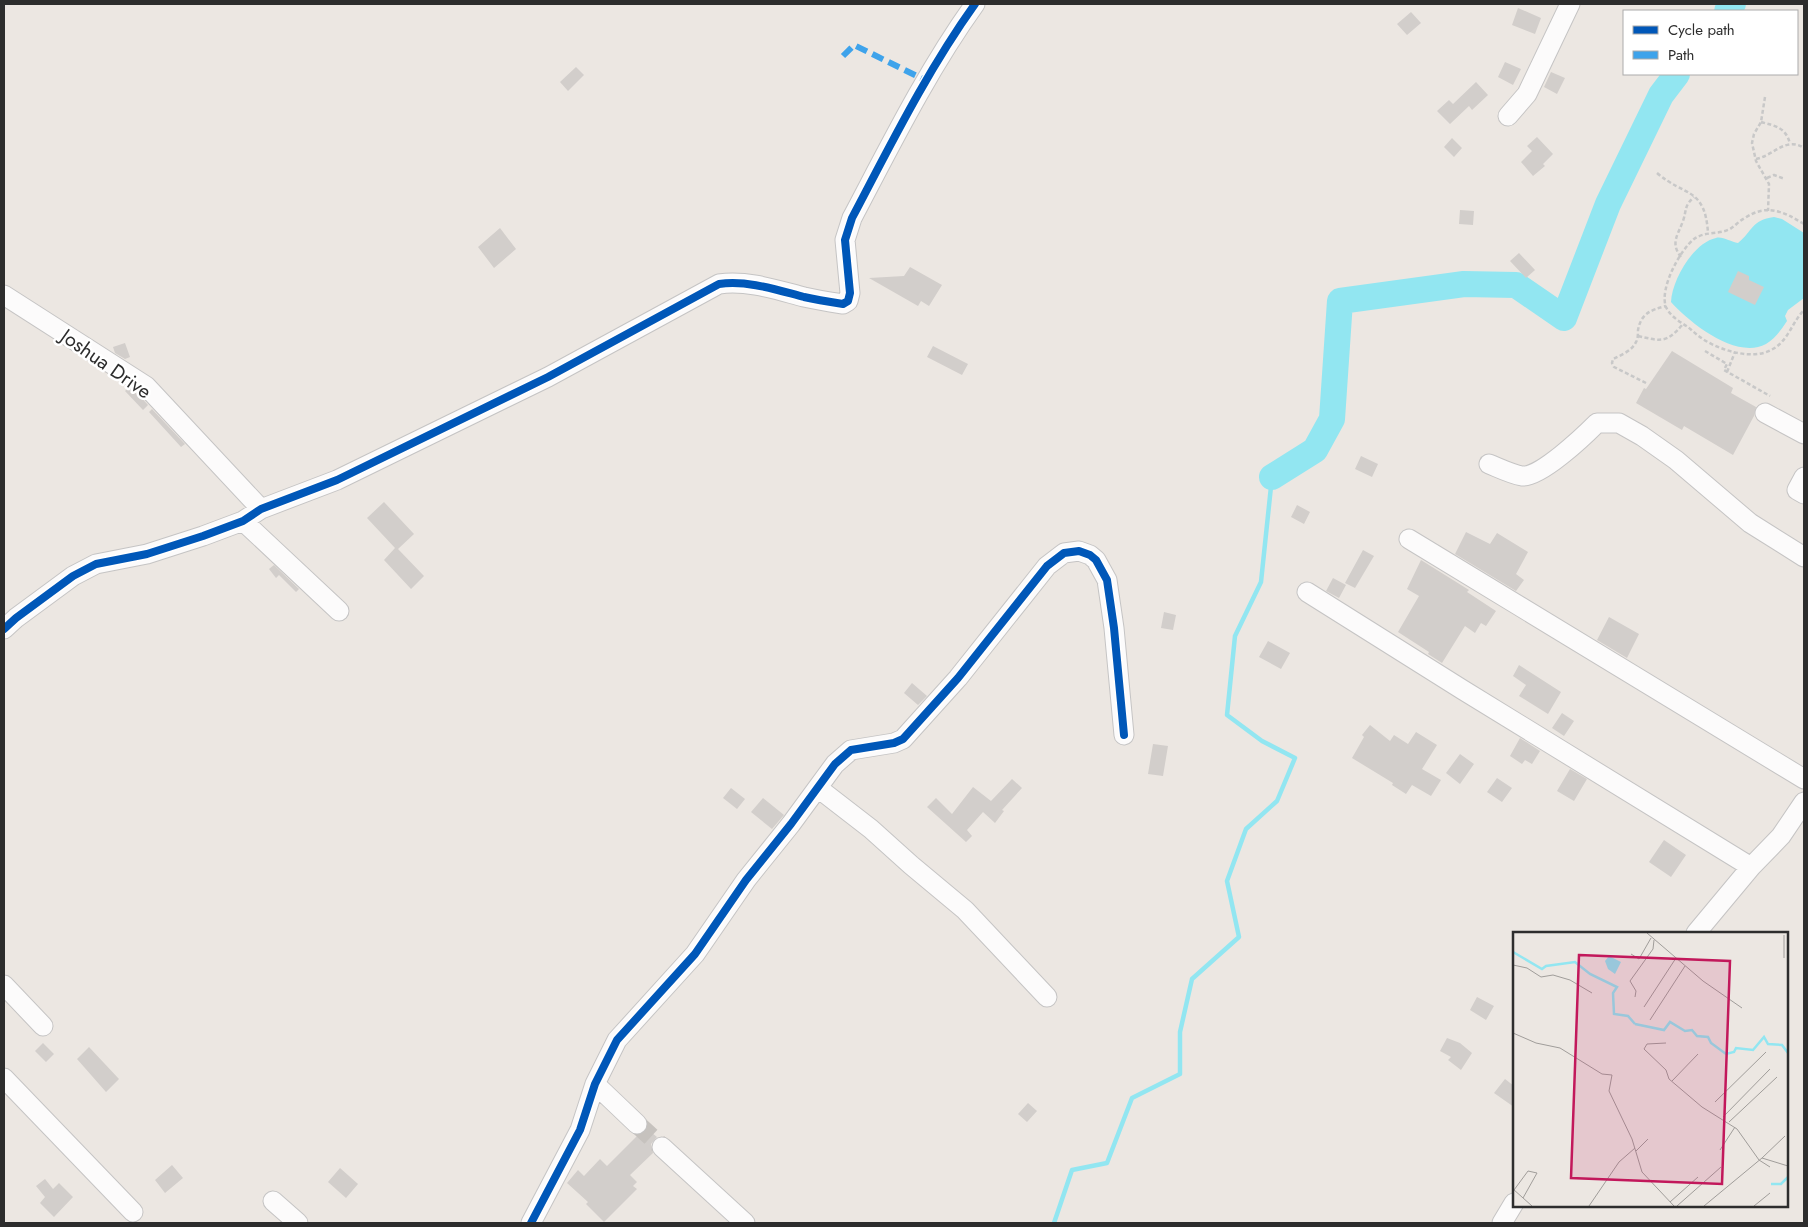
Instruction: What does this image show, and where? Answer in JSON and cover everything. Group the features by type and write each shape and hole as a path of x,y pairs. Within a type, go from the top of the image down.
{"street":[{"path":"4,629 73,576 96,564 147,554 203,536 243,521 261,509 337,480 476,413 623,337 719,284 730,283 763,287 843,304 848,301 850,294 845,240 852,218 927,81 975,4"},
{"path":"1508,116 1527,94 1570,4"},
{"name":"Joshua Drive","path":"4,295 146,386 261,509"},
{"path":"1769,415 1804,434"},
{"path":"1489,464 1522,476 1533,475 1570,449 1597,423 1619,423 1642,436 1676,460 1750,524 1804,557"},
{"path":"1804,477 1797,490 1804,494"},
{"path":"243,521 339,611"},
{"path":"1409,539 1804,779"},
{"path":"537,1221 580,1130 595,1084 617,1040 695,954 746,880 835,764 851,750 894,743 903,739 958,678 1047,566 1064,553 1080,551 1090,555 1096,560 1107,580 1114,628 1124,735"},
{"path":"1306,592 1471,696 1751,867"},
{"path":"818,788 871,829 965,910 1047,997"},
{"path":"1697,932 1751,867 1781,836 1804,802"},
{"path":"4,985 44,1026"},
{"path":"4,1078 133,1212"},
{"path":"595,1084 637,1124"},
{"path":"662,1147 744,1223"},
{"path":"274,1202 298,1223"},
{"path":"1502,1223 1513,1205"}],"path":[{"path":"1765,97 1761,122 1754,134 1752,143 1755,159 1770,184 1768,211"},
{"path":"1761,122 1781,129 1788,135 1790,144"},
{"path":"1755,159 1764,157 1781,146 1790,144 1799,145 1804,148"},
{"path":"1658,173 1694,197 1703,206 1708,221 1708,233"},
{"path":"1766,178 1774,175 1785,179"},
{"path":"1681,257 1676,252 1675,238 1683,220 1686,204 1694,197"},
{"path":"1804,224 1778,210 1755,212 1727,231 1708,233 1693,240 1671,272 1665,291 1666,306 1682,324 1707,342 1735,352 1762,354 1772,350 1784,340 1798,316 1804,310"},
{"path":"1646,383 1614,367 1613,359 1629,350 1637,342 1640,322 1644,314 1653,309 1666,306"},
{"path":"1638,336 1657,341 1665,340 1674,335 1682,324"},
{"path":"1705,351 1727,364 1724,370 1780,403 1769,415"},
{"path":"1727,372 1735,352"}],"water":[{"path":"1766,218 1782,219 1804,233 1804,298 1788,310 1785,316 1787,321 1775,337 1766,344 1754,348 1741,347 1714,337 1701,329 1671,302 1675,283 1680,273 1699,247 1708,241 1724,238 1738,243 1756,223"}],"building":[{"path":"1518,8 1541,18 1535,34 1512,25"},
{"path":"1411,12 1421,23 1407,35 1397,24"},
{"path":"1505,62 1521,69 1513,85 1498,77"},
{"path":"576,67 584,75 568,91 560,82"},
{"path":"1551,72 1565,78 1557,94 1544,87"},
{"path":"1476,82 1488,95 1472,110 1469,106 1450,124 1437,111 1449,100 1453,104"},
{"path":"1537,137 1553,154 1543,164 1545,166 1533,176 1521,162 1532,151 1527,146"},
{"path":"1452,138 1462,148 1454,157 1444,147"},
{"path":"1460,210 1474,211 1473,225 1459,224"},
{"path":"500,228 516,249 494,268 478,247"},
{"path":"1519,253 1535,270 1526,278 1510,261"},
{"path":"910,267 942,285 929,306 921,301 918,306 869,278 904,276"},
{"path":"1738,271 1749,276 1749,280 1764,287 1755,305 1728,292"},
{"path":"125,343 130,357 125,359 115,353 113,347"},
{"path":"933,346 968,364 962,375 927,357"},
{"path":"1672,351 1733,388 1731,393 1756,407 1754,416 1733,455 1684,426 1682,430 1636,403 1644,388 1646,389"},
{"path":"128,388 139,395 148,405 143,410 125,391"},
{"path":"152,409 185,444 181,447 149,412"},
{"path":"1361,456 1378,464 1372,477 1355,469"},
{"path":"384,502 414,534 398,549 424,576 411,589 384,560 395,548 367,518"},
{"path":"1297,505 1310,512 1304,524 1291,517"},
{"path":"1466,532 1490,544 1497,533 1528,552 1516,574 1524,580 1516,591 1455,554"},
{"path":"1363,550 1374,556 1355,588 1345,583"},
{"path":"1421,560 1469,590 1467,592 1496,611 1486,626 1481,623 1475,633 1465,626 1442,663 1428,654 1429,652 1398,632 1419,596 1407,589"},
{"path":"274,565 299,589 296,592 279,575 276,578 269,569"},
{"path":"1333,578 1346,585 1339,598 1326,591"},
{"path":"1164,612 1176,615 1173,630 1161,628"},
{"path":"1609,617 1639,634 1627,658 1597,640"},
{"path":"1268,641 1290,653 1281,669 1259,657"},
{"path":"1519,665 1561,692 1548,714 1519,696 1526,685 1513,676"},
{"path":"912,683 927,696 918,705 904,693"},
{"path":"1562,713 1574,721 1564,736 1552,728"},
{"path":"1370,725 1390,741 1394,735 1408,744 1416,732 1437,745 1422,769 1441,780 1431,796 1412,785 1406,794 1392,785 1393,783 1352,758 1364,737 1362,735"},
{"path":"1520,738 1540,751 1532,764 1525,760 1522,764 1510,756"},
{"path":"1153,744 1168,746 1163,776 1148,774"},
{"path":"1460,754 1474,764 1460,784 1446,773"},
{"path":"1570,769 1587,779 1574,801 1557,791"},
{"path":"1497,778 1512,788 1502,802 1487,792"},
{"path":"1012,779 1022,788 1002,810 1004,811 995,823 983,812 967,830 972,836 966,842 927,807 936,798 952,814 973,787 991,801"},
{"path":"731,788 745,799 737,809 723,798"},
{"path":"763,798 784,815 772,829 751,812"},
{"path":"1664,840 1686,855 1671,877 1649,862"},
{"path":"1477,997 1494,1006 1486,1020 1470,1010"},
{"path":"1447,1038 1460,1043 1472,1053 1461,1070 1448,1060 1451,1057 1440,1051"},
{"path":"43,1043 54,1054 46,1062 35,1051"},
{"path":"89,1047 119,1079 106,1092 77,1059"},
{"path":"1505,1079 1513,1085 1513,1106 1494,1093"},
{"path":"1028,1103 1037,1111 1027,1122 1018,1114"},
{"path":"647,1129 657,1137 651,1144 653,1153 630,1175 637,1182 633,1186 637,1189 604,1222 586,1204 588,1202 567,1183 578,1170 584,1176 600,1159 607,1166 638,1135"},
{"path":"172,1165 183,1178 165,1193 155,1180"},
{"path":"340,1168 358,1184 346,1198 328,1182"},
{"path":"45,1179 53,1189 59,1183 73,1197 54,1217 40,1203 45,1197 36,1186"}],"waterway":[{"path":"1728,10 1733,4"},
{"path":"1272,477 1315,450 1332,419 1340,301 1464,284 1516,285 1564,318 1608,204 1661,95 1676,75"},
{"path":"1054,1223 1072,1170 1107,1163 1132,1098 1180,1074 1180,1032 1192,979 1239,937 1227,881 1246,829 1277,801 1295,758 1262,741 1227,715 1235,636 1261,582 1272,477"}],"tunnel":[{"path":"637,1124 662,1147"}],"marked path":[{"path":"843,56 854,45 927,81"}],"cycle path":[{"path":"4,629 73,576 96,564 147,554 203,536 243,521 261,509 337,480 548,377 719,284 741,283 824,301 843,304 848,301 850,293 845,240 852,218 925,82 957,29 975,4"},
{"path":"531,1223 580,1130 595,1084 617,1040 695,954 746,880 791,824 835,764 851,750 894,743 903,739 958,678 1047,566 1064,553 1079,551 1090,555 1096,560 1107,580 1114,628 1124,735"}]}
